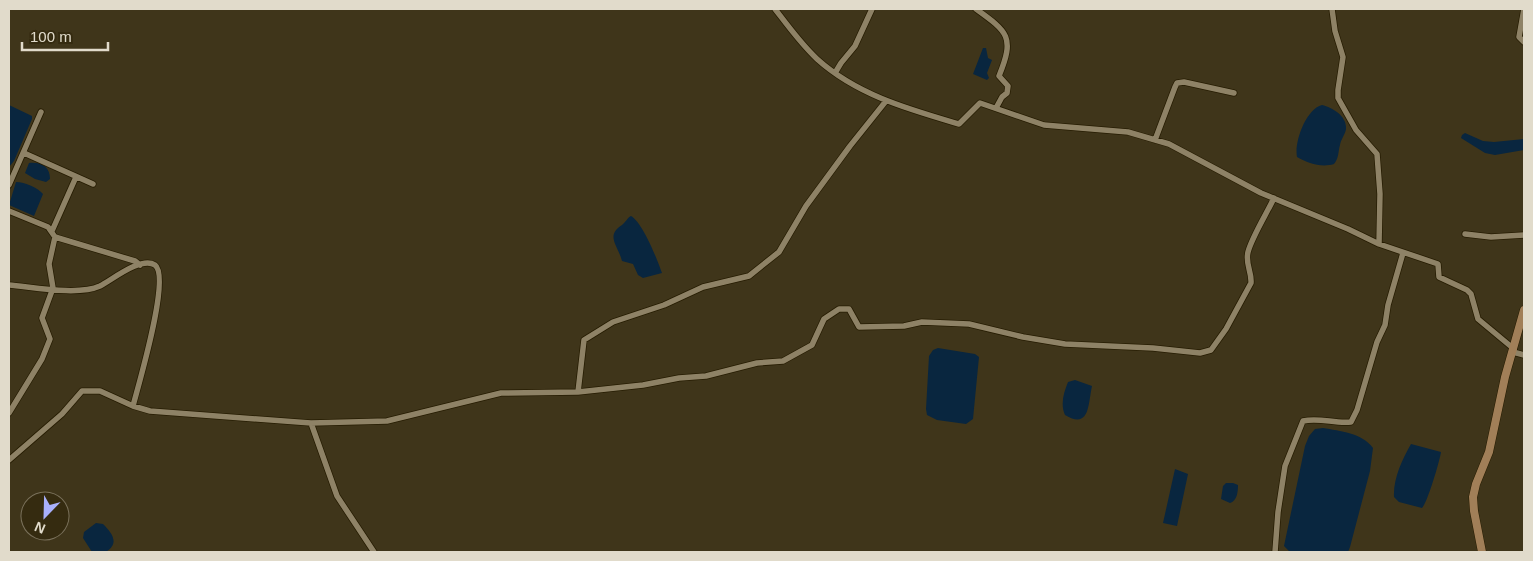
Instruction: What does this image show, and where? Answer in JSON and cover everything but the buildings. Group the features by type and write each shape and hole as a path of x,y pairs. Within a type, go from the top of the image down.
{"main road":[{"path":"1482,552 1473,497 1476,484 1489,452 1505,377 1524,310"}],"street":[{"path":"775,9 817,59 851,84 886,101 959,124 980,103 1044,125 1128,132 1169,144 1274,198 1379,244 1438,264 1439,277 1467,290 1471,294 1478,319 1514,350 1524,355"},
{"path":"835,73 855,46 872,9"},
{"path":"976,9 1000,27 1006,36 1007,54 999,76 1008,86 1007,93 1002,97 996,108"},
{"path":"1332,9 1335,31 1343,57 1338,98 1356,130 1377,154 1380,194 1379,244"},
{"path":"1524,9 1519,37 1524,42"},
{"path":"1155,140 1177,83 1184,82 1234,93"},
{"path":"578,392 584,340 613,322 664,305 703,287 748,276 779,252 806,206 886,101"},
{"path":"9,185 41,112"},
{"path":"24,153 93,184"},
{"path":"9,413 42,360 50,339 42,318 53,289 49,264 54,234 76,177"},
{"path":"9,460 62,414 82,391 100,391 133,406 150,411 311,423 387,421 501,393 578,392 642,385 679,378 706,376 756,363 783,361 812,345 824,319 839,309 849,309 860,326 904,326 922,322 969,324 1023,337 1065,344 1153,348 1200,353 1212,350 1226,329 1251,283 1252,276 1248,267 1248,253 1274,198"},
{"path":"9,211 48,227 54,234 140,264"},
{"path":"1465,234 1491,237 1524,235"},
{"path":"1275,552 1278,512 1285,466 1303,421 1312,418 1343,423 1351,422 1357,410 1377,342 1385,325 1388,304 1403,253"},
{"path":"9,285 85,290 99,286 140,264 146,262 155,265 158,270 156,318 133,406"},
{"path":"311,423 337,496 374,552"}],"water":[{"path":"983,48 986,48 988,58 992,60 987,73 989,78 987,80 973,74"},
{"path":"9,105 32,116 32,119 14,161 9,167"},
{"path":"1322,105 1331,108 1342,116 1346,124 1337,159 1334,164 1329,165 1315,164 1297,157 1297,143 1302,127 1311,113"},
{"path":"1465,133 1483,141 1494,142 1524,139 1524,150 1495,155 1485,153 1461,138"},
{"path":"29,163 37,163 47,168 50,179 46,182 35,179 25,173"},
{"path":"16,182 31,186 43,194 34,216 9,205"},
{"path":"631,216 645,233 662,273 643,278 638,275 633,264 622,261 613,237 617,229"},
{"path":"938,348 975,354 979,357 973,419 966,424 937,420 927,415 929,356 933,350"},
{"path":"1075,380 1092,386 1086,413 1079,419 1073,419 1065,415 1063,407 1064,394 1068,382"},
{"path":"1323,428 1357,436 1373,448 1370,471 1350,547 1348,552 1290,552 1284,546 1305,446 1309,436 1315,429"},
{"path":"1411,444 1441,452 1430,491 1422,508 1399,502 1394,497 1401,463"},
{"path":"1175,469 1188,474 1177,526 1163,523"},
{"path":"1226,483 1238,485 1236,498 1230,503 1221,499 1223,486"},
{"path":"96,523 103,524 113,538 113,545 106,552 92,552 83,538 84,532"}]}
